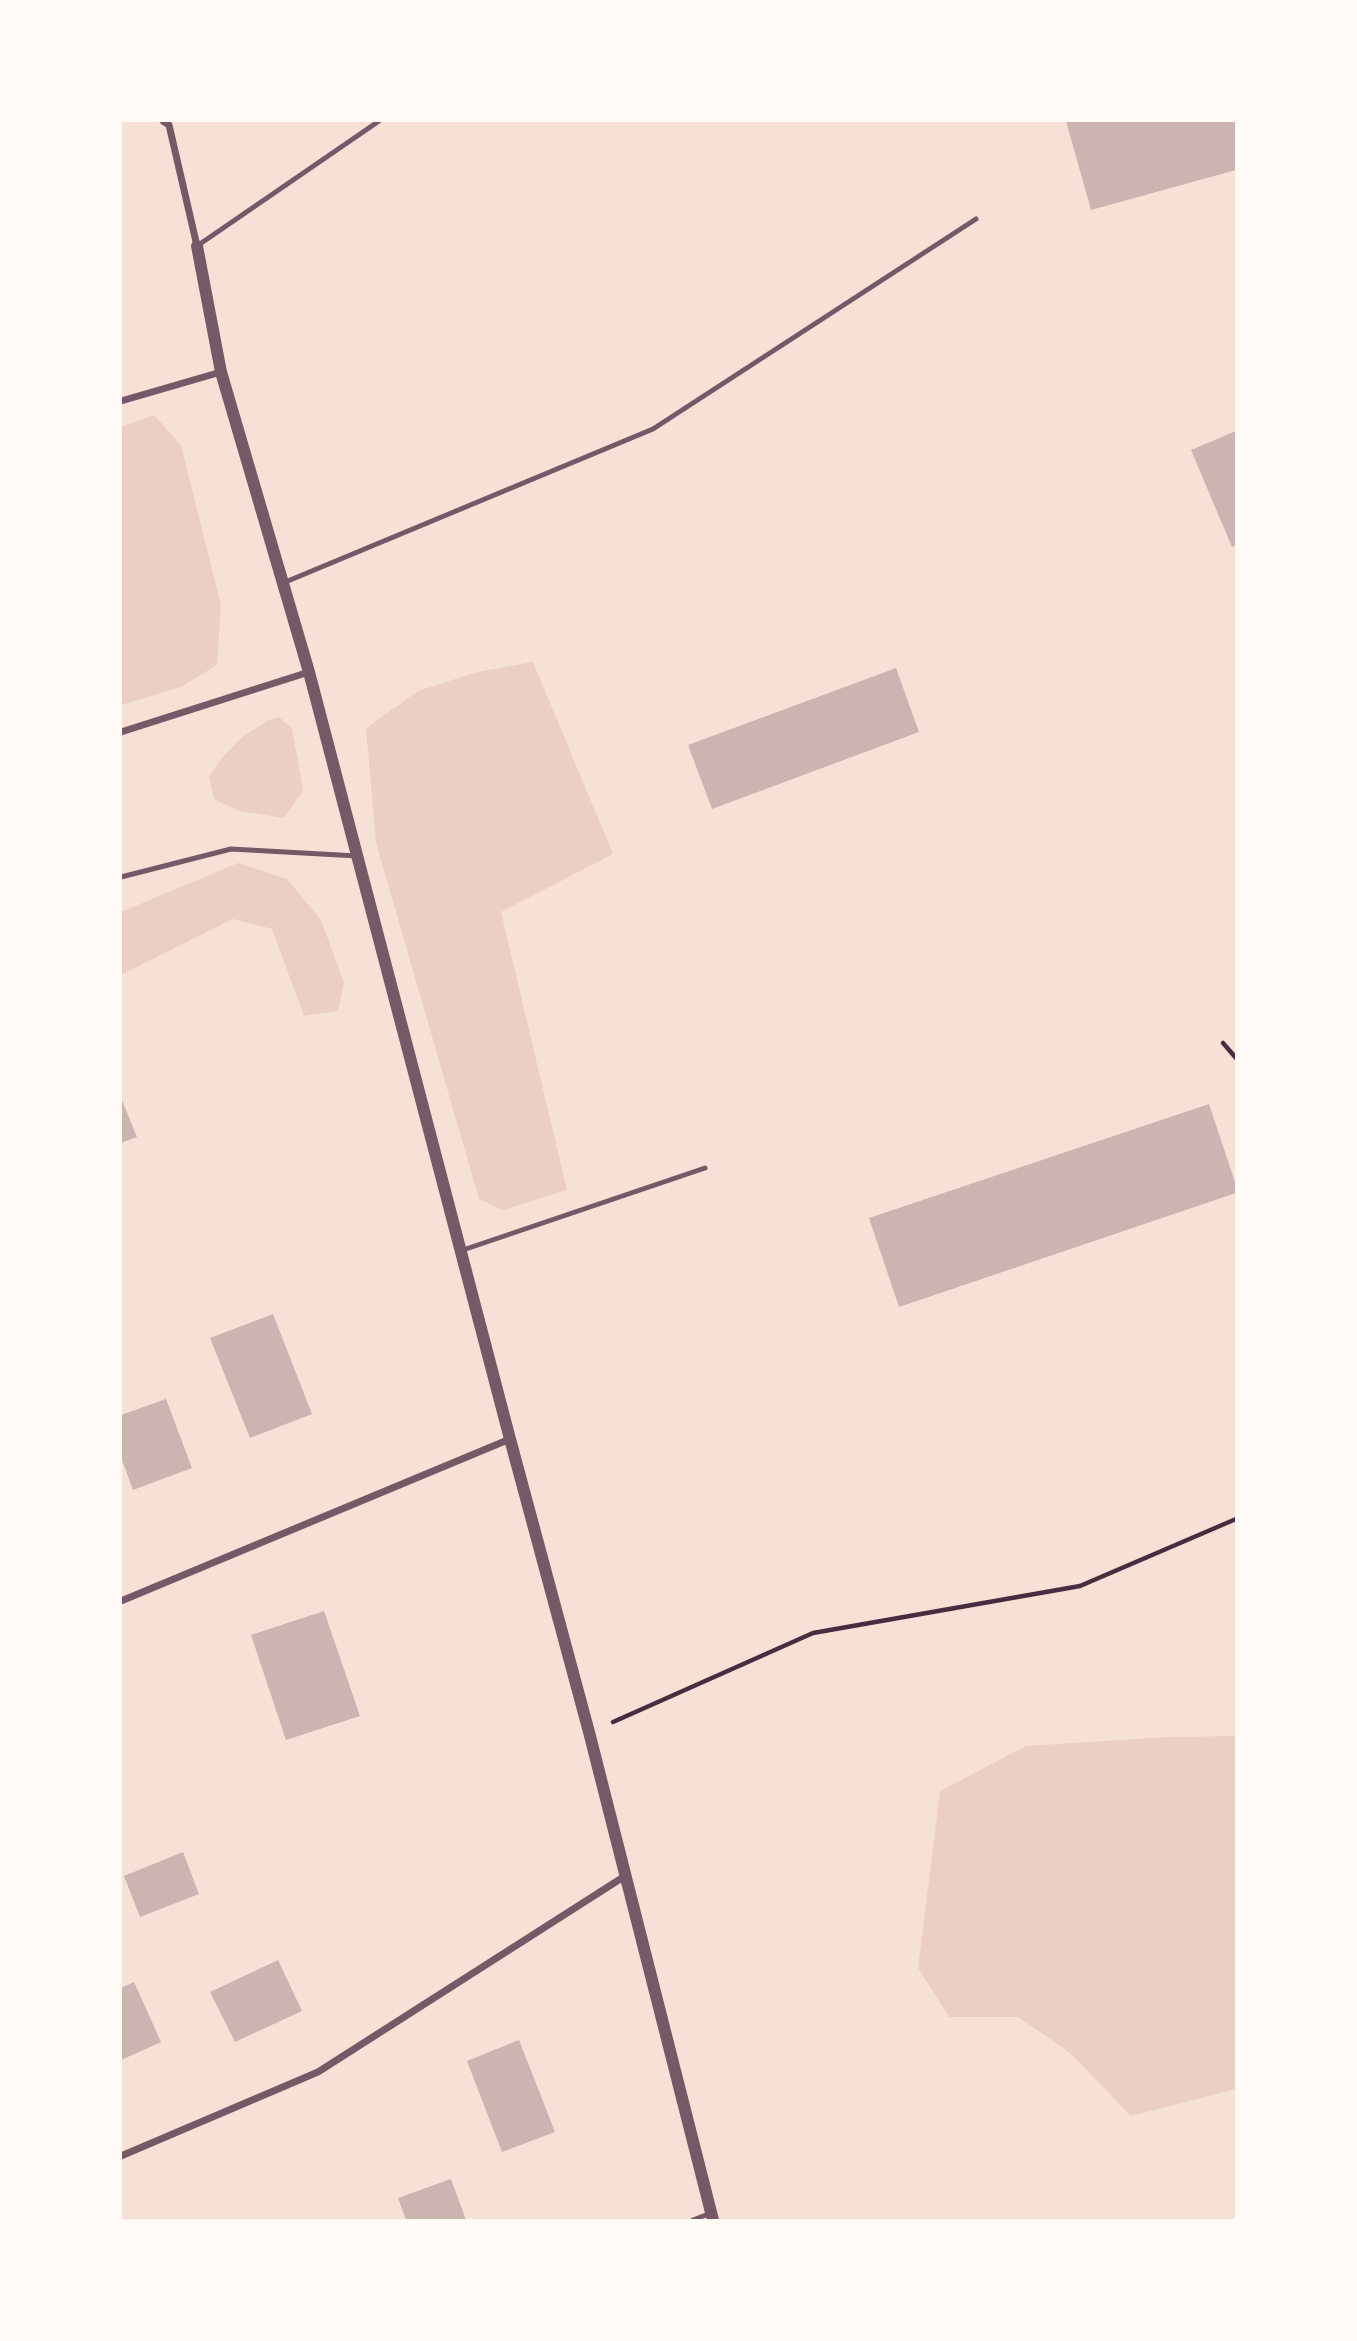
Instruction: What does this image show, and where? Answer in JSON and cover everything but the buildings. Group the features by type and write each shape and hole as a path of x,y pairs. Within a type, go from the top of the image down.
{"street":[{"path":"163,121 169,125 197,246 221,372 309,672 460,1251 590,1732 712,2217"},
{"path":"121,401 221,372"},
{"path":"121,732 309,672"},
{"path":"121,1601 510,1439"},
{"path":"121,2156 318,2072 625,1875"}],"lane":[{"path":"197,246 379,121"},
{"path":"283,583 653,429 976,219"},
{"path":"121,877 231,849 357,856"},
{"path":"460,1251 705,1168"},
{"path":"693,2220 712,2217"}],"path":[{"path":"1223,1043 1236,1058"},
{"path":"590,1732 813,1633 1080,1586 1236,1519"}],"shaded area":[{"path":"154,415 181,445 221,605 217,665 181,687 121,705 121,427"},
{"path":"533,662 613,854 501,912 567,1190 503,1210 479,1199 376,843 366,728 418,691 477,672"},
{"path":"279,717 292,728 303,791 284,818 239,811 214,799 209,777 220,760 242,737 269,720"},
{"path":"238,863 287,879 321,920 344,983 338,1011 304,1016 272,929 233,919 121,975 121,912"},
{"path":"1236,1736 1236,2089 1131,2116 1069,2052 1018,2017 949,2017 918,1968 940,1791 1026,1746 1168,1737"}]}
